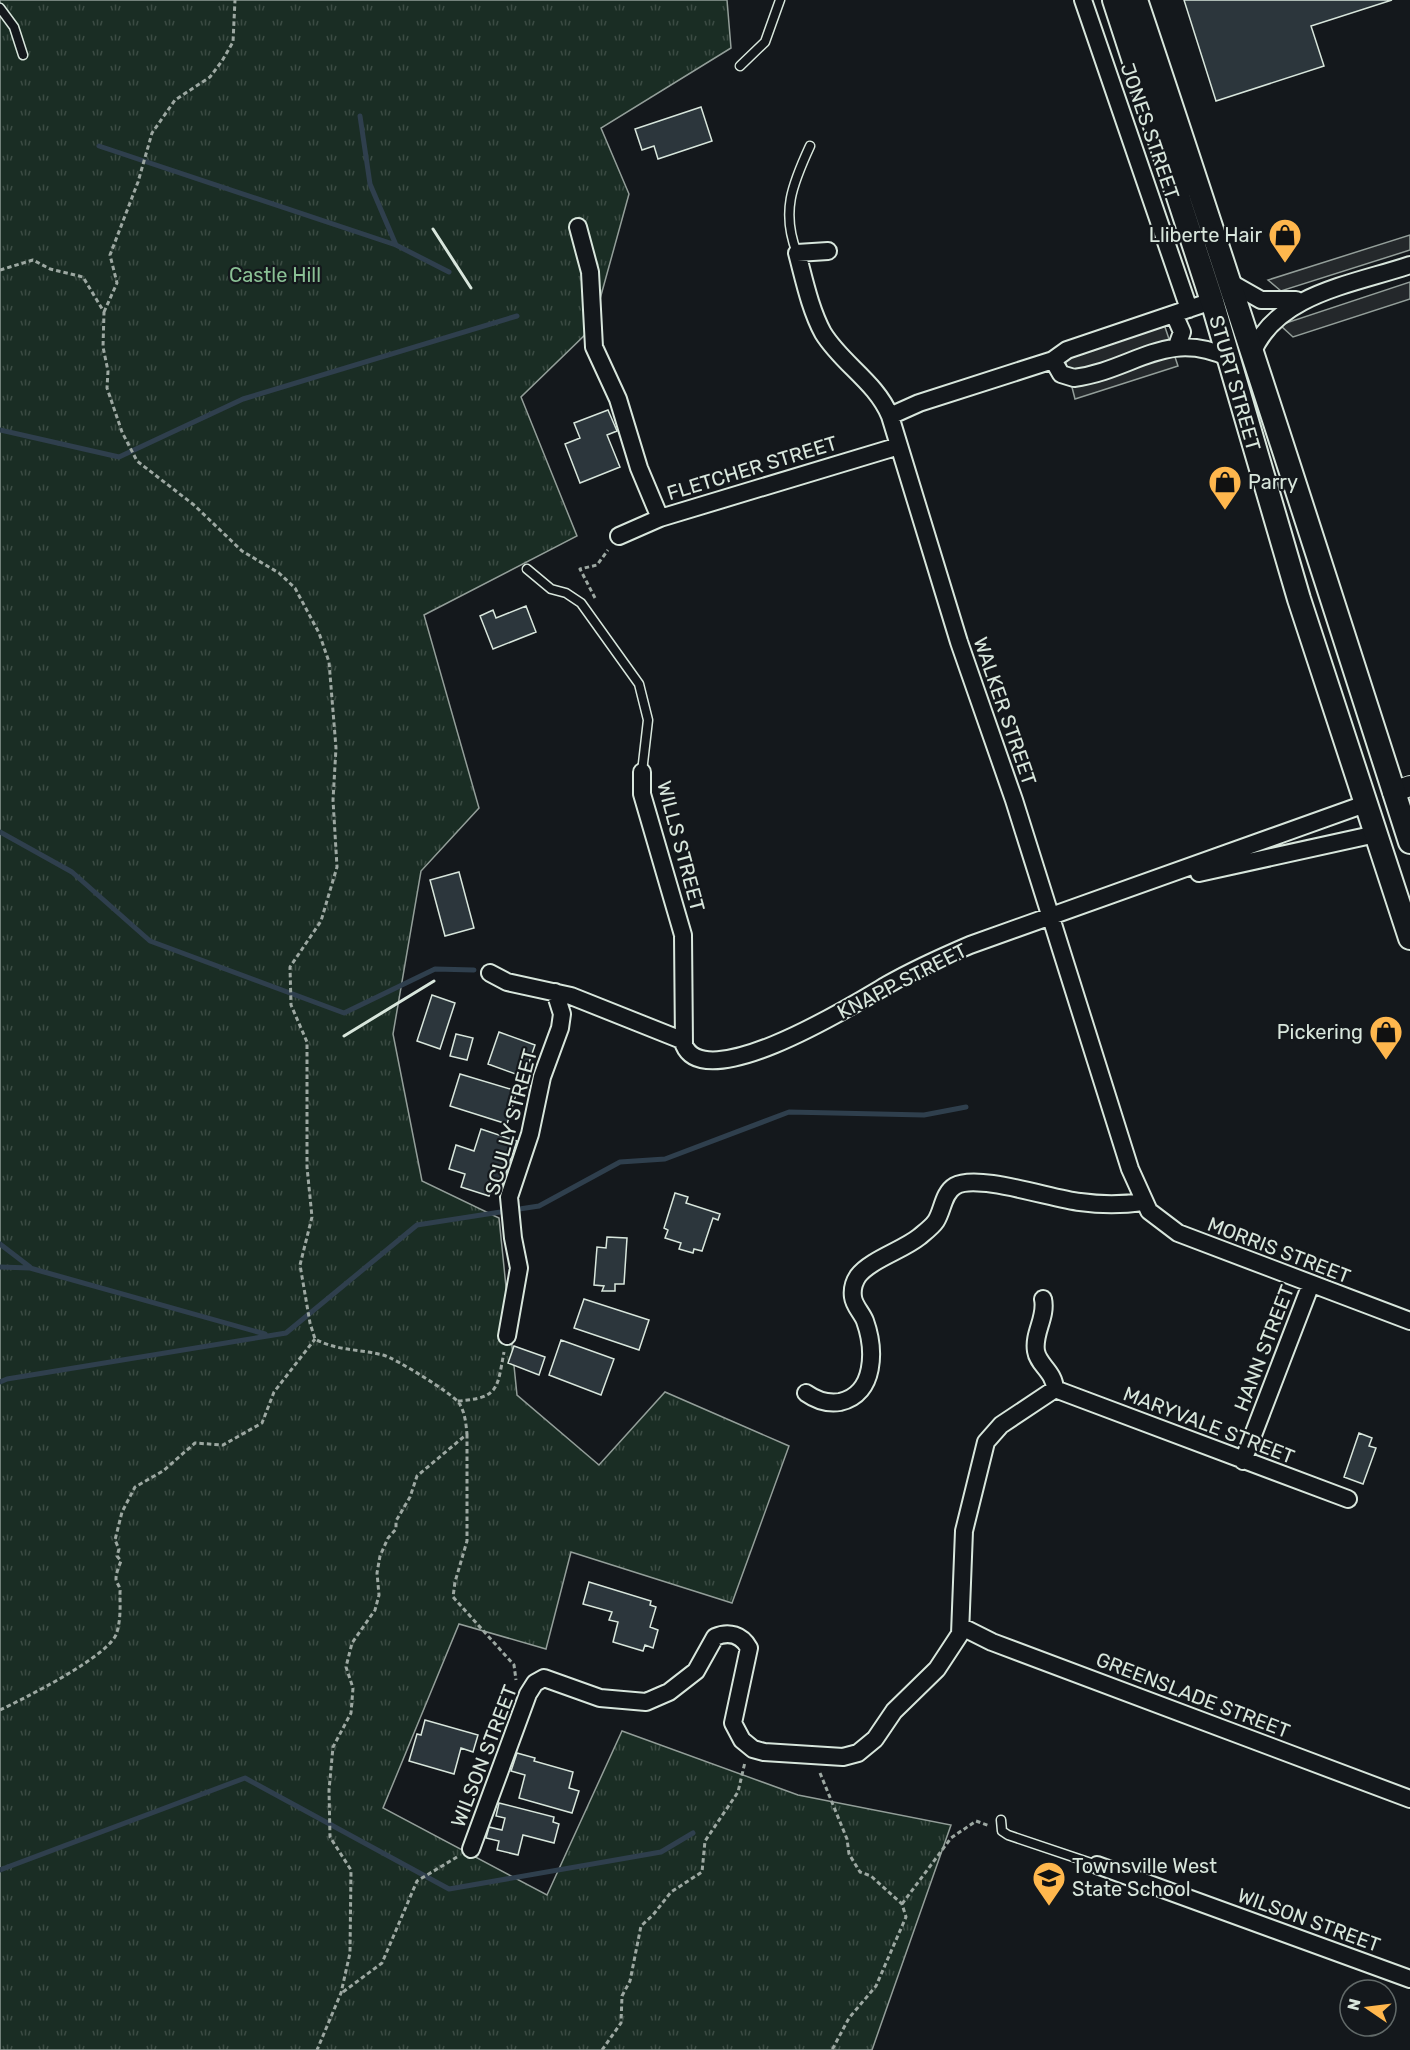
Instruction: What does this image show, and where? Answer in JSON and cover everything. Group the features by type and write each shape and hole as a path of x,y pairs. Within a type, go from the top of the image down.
{"main road":[{"name":"STURT STREET","path":"1114,0 1212,300 1259,464 1365,804 1410,938"},
{"name":"STURT STREET","path":"1136,0 1231,283 1284,457 1401,789 1408,830"},
{"path":"1259,464 1284,457"},
{"path":"1365,804 1401,789"},
{"path":"1376,834 1408,830"}],"street":[{"name":"JONES STREET","path":"1083,0 1181,311 1182,332 1177,346"},
{"path":"578,227 590,272 594,347 618,399 639,468 660,518"},
{"path":"797,253 828,251"},
{"name":"WALKER STREET","path":"797,253 823,333 877,391 890,416 959,642 1014,800 1130,1169 1143,1202"},
{"path":"1252,354 1261,333 1272,320 1303,300 1410,265"},
{"path":"1231,283 1261,300 1303,300"},
{"path":"890,416 919,403 1053,360 1067,350 1212,300"},
{"path":"1053,360 1061,374 1074,378 1177,346 1197,346 1229,358"},
{"name":"FLETCHER STREET","path":"619,536 660,518 899,446"},
{"name":"WILLS STREET","path":"642,772 642,794 683,935 686,960 684,1041"},
{"name":"KNAPP STREET","path":"684,1041 689,1053 700,1058 727,1059 755,1052 843,1013 888,985 956,951 1365,804"},
{"path":"1308,825 1317,849"},
{"name":"KNAPP STREET","path":"1162,878 1247,864 1376,834"},
{"path":"490,973 507,982 555,992 596,1006 684,1041"},
{"name":"SCULLY STREET","path":"507,1336 519,1268 509,1203 530,1134 542,1077 560,1029 562,1014 555,992"},
{"path":"560,1029 571,1013 596,1006"},
{"path":"806,1393 824,1402 839,1402 853,1397 862,1388 869,1375 870,1343 864,1318 854,1301 853,1290 856,1279 866,1269 907,1246 930,1228 938,1218 949,1192 957,1185 984,1182 1083,1203 1143,1202"},
{"name":"MORRIS STREET","path":"1143,1202 1157,1218 1178,1233 1410,1321"},
{"name":"HANN STREET","path":"1244,1461 1311,1284"},
{"path":"747,1746 764,1752 843,1757 858,1753 874,1739 894,1712 937,1669 963,1628 964,1531 984,1446 1000,1425 1055,1389 1052,1375 1036,1352 1036,1340 1044,1312 1043,1299"},
{"name":"MARYVALE STREET","path":"1055,1389 1348,1499"},
{"name":"GREENSLADE STREET","path":"963,1628 1003,1646 1410,1799"},
{"name":"WILSON STREET","path":"471,1849 528,1694 535,1683 547,1678 600,1698 646,1702 669,1692 696,1671 715,1637 734,1634 744,1640 749,1648 733,1723 737,1734 747,1746"},
{"name":"WILSON STREET","path":"1097,1865 1410,1979"}],"lane":[{"path":"741,66 765,42 780,0"},
{"path":"0,8 14,27 23,55"},
{"name":"WALKER STREET","path":"797,253 788,219 795,186 810,146"},
{"name":"WILLS STREET","path":"527,569 551,589 570,595 581,603 639,684 648,720 642,772"},
{"path":"1001,1820 1002,1832"},
{"name":"WILSON STREET","path":"1002,1832 1097,1865"}],"path":[{"path":"235,0 233,42 210,77 175,100 152,133 138,182 110,255 117,283 104,312 103,347 108,371 107,388 122,432 137,461 194,505 242,551 279,573 295,588 319,633 329,662 336,748 333,800 337,867 321,921 290,967 291,1005 307,1042 307,1167 312,1217 300,1265 315,1339 331,1347 385,1356 458,1401 482,1399 498,1386 507,1336"},
{"path":"0,270 33,260 50,269 83,277 104,312"},
{"path":"580,569 597,565"},
{"path":"0,1710 45,1689 94,1656 117,1636 122,1611 118,1599 121,1590 116,1579 121,1561 117,1556 119,1549 115,1540 122,1512 135,1487 163,1471 195,1443 223,1445 262,1423 274,1392 315,1339"},
{"path":"458,1401 466,1421 467,1434 467,1541 453,1597 514,1665 516,1683 528,1694"},
{"path":"317,2050 341,1993 350,1953 351,1870 330,1837 329,1790 333,1748 351,1713 353,1688 346,1667 352,1643 375,1610 380,1595 377,1573 380,1556 388,1538 396,1529 396,1521 410,1497 417,1476 467,1434"},
{"path":"602,2050 621,2023 622,1996 630,1982 640,1926 653,1915 671,1892 702,1872 705,1841 738,1792 747,1746"},
{"path":"813,1755 847,1839 849,1854 860,1872 871,1876 902,1904 906,1917 876,1986 849,2018 832,2050"},
{"path":"902,1904 951,1838 976,1821 1002,1832"},
{"path":"341,1993 382,1963 417,1881 471,1849"}],"green space":[{"name":"Castle Hill","path":"0,0 727,0 731,48 601,128 629,194 592,328 521,397 577,536 424,615 479,808 421,871 393,1034 422,1181 499,1218 517,1395 599,1465 665,1392 789,1446 732,1603 571,1552 546,1649 459,1624 383,1808 547,1895 622,1731 798,1795 951,1825 872,2050 0,2050"}],"shaded area":[{"path":"1410,235 1410,250 1281,291 1268,280"},
{"path":"1410,282 1410,299 1293,337 1280,325"},
{"path":"1162,318 1178,366 1075,399 1063,352"}],"building":[{"path":"1184,0 1392,0 1311,26 1324,66 1216,101"},
{"path":"701,107 712,141 658,159 654,146 642,150 635,129"},
{"path":"608,410 617,431 607,435 620,467 580,483 565,444 580,438 574,423"},
{"path":"526,606 536,632 493,649 480,616 493,610 496,618"},
{"path":"459,872 474,928 445,936 430,880"},
{"path":"432,995 455,1003 440,1049 417,1041"},
{"path":"499,1032 535,1045 524,1077 488,1064"},
{"path":"456,1034 473,1038 467,1060 450,1056"},
{"path":"460,1074 517,1091 507,1124 450,1106"},
{"path":"481,1129 517,1141 501,1188 493,1185 489,1196 461,1187 465,1174 449,1169 456,1145 474,1151"},
{"path":"675,1193 688,1197 686,1203 720,1214 718,1220 713,1218 702,1251 694,1249 693,1253 679,1249 681,1243 665,1238 668,1230 664,1228"},
{"path":"607,1237 627,1238 624,1284 615,1284 615,1291 602,1291 604,1286 594,1285 597,1247 606,1248"},
{"path":"584,1299 649,1320 639,1350 574,1328"},
{"path":"561,1340 614,1359 601,1395 549,1375"},
{"path":"514,1346 545,1357 539,1375 508,1363"},
{"path":"1359,1433 1372,1438 1369,1446 1376,1448 1363,1484 1344,1477"},
{"path":"589,1582 651,1601 650,1605 656,1607 650,1627 658,1630 653,1648 645,1645 643,1651 613,1642 618,1622 609,1620 612,1612 583,1604"},
{"path":"425,1720 478,1735 473,1752 461,1748 454,1774 409,1761 417,1734 421,1735"},
{"path":"517,1753 535,1758 534,1761 573,1772 569,1788 579,1791 572,1813 519,1798 525,1775 511,1771"},
{"path":"499,1803 554,1817 553,1822 559,1824 554,1843 523,1835 518,1855 497,1850 499,1841 486,1838 489,1827 502,1830 505,1818 496,1816"}],"waterway":[{"path":"360,116 370,184 396,245"},
{"path":"99,146 396,245 449,272"},
{"path":"0,430 119,457 243,399 517,316"},
{"path":"0,832 72,872 150,941 344,1013 435,969 474,970"},
{"path":"0,1382 286,1333 417,1225 539,1206 620,1162 665,1159 789,1112 924,1115 966,1107"},
{"path":"0,1244 30,1267"},
{"path":"0,1267 30,1268 265,1334"},
{"path":"0,1870 245,1778 449,1889 661,1852 693,1833"}],"wall":[{"path":"433,229 471,288"},
{"path":"344,1036 434,981"}],"place":[{"name":"Lliberte Hair","path":"1285,264"},
{"name":"Parry","path":"1225,511"},
{"name":"Pickering","path":"1386,1061"},
{"name":"Townsville West State School","path":"1049,1907"}]}
